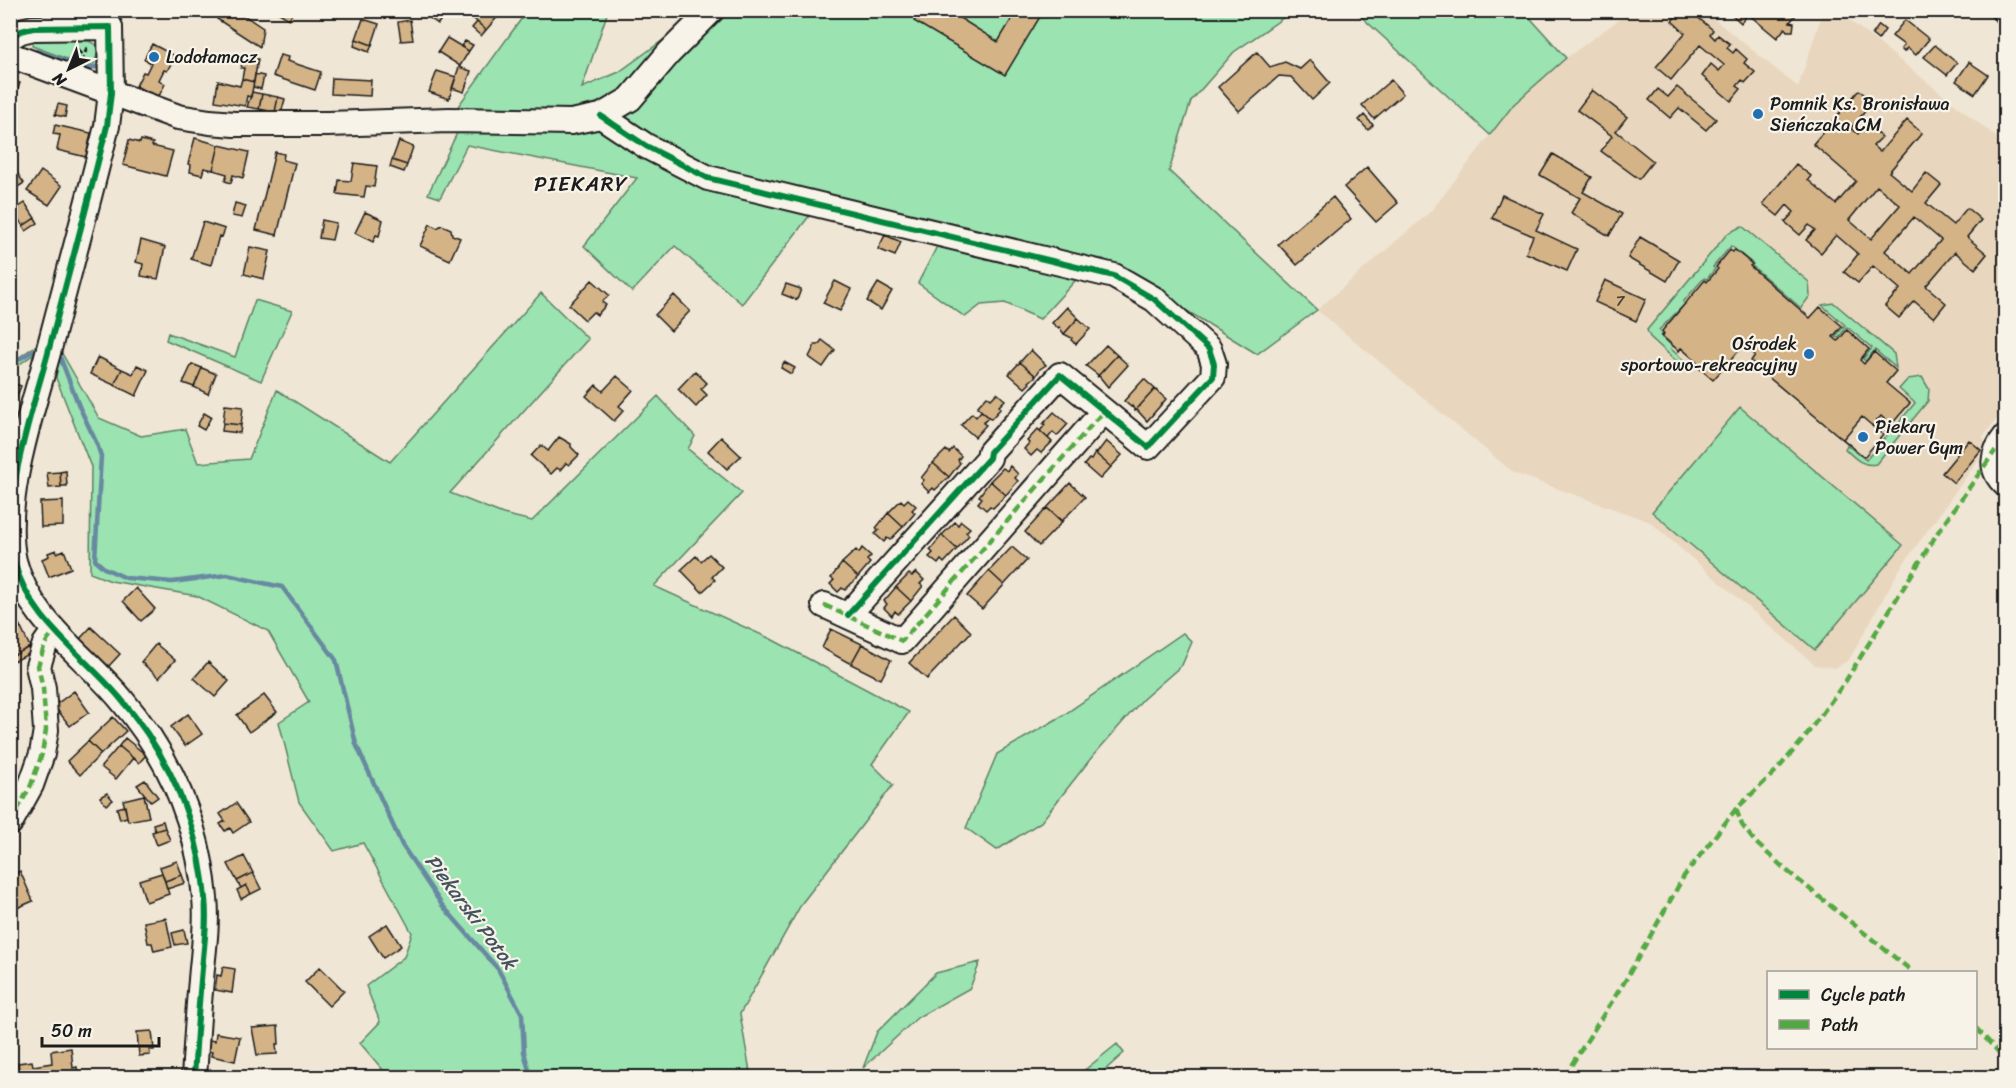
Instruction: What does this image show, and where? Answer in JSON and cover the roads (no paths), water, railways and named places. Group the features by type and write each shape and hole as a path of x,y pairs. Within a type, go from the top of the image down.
{"street":[{"path":"10,55 178,117 234,124 449,120 571,122 601,116 630,99 669,53 712,10"},
{"path":"10,37 33,28 110,27 111,93 105,134 19,456 11,513 16,587 54,631 119,696 148,734 168,767 196,837 205,899 205,933 194,1077"},
{"path":"601,116 646,146 708,178 1113,276 1154,299 1209,349 1214,364 1213,377 1148,447 1060,375 848,615"},
{"path":"824,605 902,641 1103,412"},
{"path":"2006,436 1997,447 1993,467 1999,479 2006,485"},
{"path":"10,823 31,785 42,754 46,730 43,688 38,666 45,644 54,631"}],"waterway":[{"path":"36,51 80,66"},
{"path":"85,69 97,67 100,58"},
{"name":"Piekarski Potok","path":"10,364 37,349"},
{"name":"Piekarski Potok","path":"60,357 101,456 95,560 104,568 126,578 172,582 227,575 282,587 336,660 356,744 402,845 442,905 498,969 522,1014 524,1052 531,1078"}],"place":[{"name":"Lodołamacz","path":"154,57"},
{"name":"Pomnik Ks. Bronisława Sieńczaka CM","path":"1758,114"},
{"name":"Ośrodek sportowo-rekreacyjny","path":"1809,354"},
{"name":"Piekary Power Gym","path":"1863,437"}],"district":[{"name":"PIEKARY","path":"581,184"}]}
